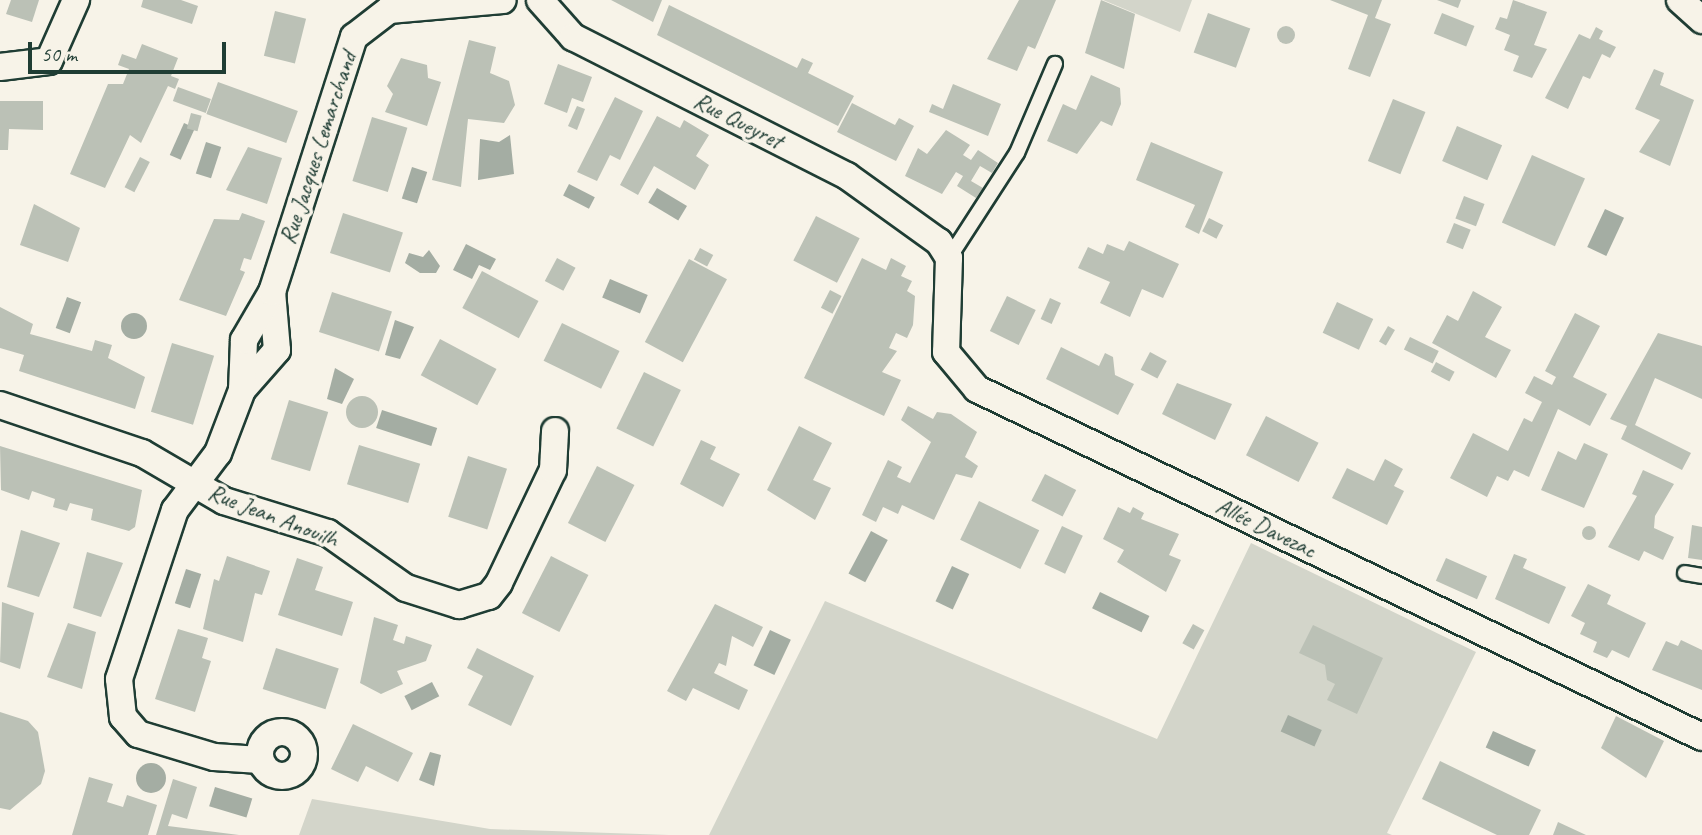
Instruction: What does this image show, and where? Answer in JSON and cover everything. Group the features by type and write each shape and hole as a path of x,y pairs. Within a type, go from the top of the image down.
{"street":[{"path":"0,67 49,61 76,0"},
{"name":"Rue Jacques Lemarchand","path":"260,760 214,757 138,734 117,697 174,510 198,487 242,390 244,340 272,292 354,37 389,10 503,0"},
{"name":"Rue Queyret","path":"540,0 573,37 847,176 944,250"},
{"path":"1680,0 1702,20"},
{"name":"Allée Davezac","path":"944,250 946,352 977,389 1702,737"},
{"name":"Rue Jean Anouilh","path":"0,405 142,453 224,502 328,533 406,588 459,605 475,603 499,583 553,470 555,431"}],"lane":[{"path":"944,250 1017,153 1055,64"},
{"path":"1685,573 1702,576"}],"shaded area":[{"path":"1103,0 1192,0 1180,32"},
{"path":"184,123 195,128 181,160 170,155"},
{"path":"510,135 514,174 478,180 480,139 499,142"},
{"path":"206,142 221,147 211,178 196,173"},
{"path":"412,167 427,172 417,203 402,198"},
{"path":"569,184 595,197 589,209 563,196"},
{"path":"657,188 687,206 678,221 648,203"},
{"path":"1605,209 1624,218 1606,256 1587,247"},
{"path":"466,244 496,259 490,270 479,265 472,279 453,270"},
{"path":"429,250 440,266 436,273 420,273 405,263 409,253 423,257"},
{"path":"610,279 648,295 640,313 602,297"},
{"path":"67,297 81,302 70,333 56,328"},
{"path":"134,313 143,317 147,326 143,335 134,339 125,335 121,326 125,317"},
{"path":"395,320 414,327 400,359 385,355"},
{"path":"335,368 354,379 342,404 327,399"},
{"path":"382,410 437,428 431,446 376,428"},
{"path":"871,531 888,540 865,582 848,573"},
{"path":"1251,543 1476,652 1387,833 1392,835 709,835 825,601 1157,739"},
{"path":"952,566 969,574 953,609 936,601"},
{"path":"186,569 201,574 190,608 175,603"},
{"path":"1100,592 1149,616 1142,632 1092,608"},
{"path":"770,630 791,640 774,675 754,665"},
{"path":"432,682 439,696 412,710 404,696"},
{"path":"1288,715 1322,730 1314,746 1281,731"},
{"path":"1493,731 1536,750 1529,767 1486,747"},
{"path":"430,752 441,755 434,786 419,780"},
{"path":"151,763 157,764 165,772 165,784 157,792 151,793 145,792 137,784 136,778 137,772 145,764"},
{"path":"215,787 252,798 246,818 209,806"},
{"path":"312,799 490,829 669,835 299,835"}],"building":[{"path":"11,0 39,0 32,22 6,14"},
{"path":"143,0 181,0 198,6 192,24 141,7"},
{"path":"611,0 662,0 653,22"},
{"path":"1019,0 1056,0 1035,49 1028,46 1017,71 987,59"},
{"path":"1101,0 1135,14 1124,69 1085,53"},
{"path":"1330,0 1382,0 1375,18 1391,24 1370,77 1348,69 1368,15"},
{"path":"1437,0 1461,0 1458,8"},
{"path":"1513,0 1547,12 1534,45 1547,49 1532,78 1513,71 1519,56 1504,50 1510,35 1495,29 1500,17 1507,19"},
{"path":"669,5 797,68 802,58 813,63 808,73 854,96 838,126 657,35"},
{"path":"275,11 306,19 295,63 264,56"},
{"path":"1208,13 1250,28 1236,68 1194,52"},
{"path":"1442,13 1474,26 1466,47 1434,33"},
{"path":"1286,26 1294,31 1295,35 1290,43 1286,44 1278,39 1277,35 1282,27"},
{"path":"1596,27 1603,31 1599,39 1616,47 1610,58 1602,54 1590,79 1583,76 1568,109 1545,98 1579,34 1590,39"},
{"path":"469,40 496,47 490,73 509,81 515,105 504,123 468,119 461,187 432,180"},
{"path":"142,44 178,58 171,76 179,79 175,89 168,86 141,143 130,135 105,188 70,174 108,84 123,84 129,69 118,65 122,54 136,59"},
{"path":"401,58 427,65 428,78 441,82 427,126 385,112 393,94 387,86"},
{"path":"558,64 592,77 583,102 572,98 567,113 544,104"},
{"path":"1654,69 1664,73 1660,85 1694,100 1670,166 1639,152 1660,120 1635,109"},
{"path":"1091,75 1120,88 1121,104 1112,126 1101,121 1077,154 1047,141 1063,104 1076,110"},
{"path":"218,82 298,111 286,143 206,114"},
{"path":"953,84 1001,104 988,136 929,112 932,104 943,109"},
{"path":"178,87 211,99 206,113 173,101"},
{"path":"615,97 643,111 620,160 610,155 597,181 577,172"},
{"path":"1393,99 1425,112 1400,174 1368,161"},
{"path":"0,101 43,101 43,130 9,129 8,150 0,150"},
{"path":"852,103 895,125 899,118 914,126 896,161 837,132"},
{"path":"577,106 585,109 577,130 568,126"},
{"path":"191,113 202,116 197,131 187,128"},
{"path":"657,116 680,128 684,120 709,135 696,156 709,165 695,190 654,166 638,195 620,185"},
{"path":"372,117 407,128 388,192 352,181"},
{"path":"1457,126 1502,145 1487,180 1442,161"},
{"path":"946,130 970,145 963,155 971,160 978,150 998,163 992,173 980,166 971,181 983,188 976,198 957,186 963,176 956,172 942,194 905,176 918,148 927,154"},
{"path":"1151,142 1223,172 1199,234 1185,227 1195,205 1136,180"},
{"path":"248,147 282,158 267,204 226,190"},
{"path":"1532,155 1585,179 1555,246 1502,223"},
{"path":"140,157 150,162 134,192 125,187"},
{"path":"1464,196 1485,204 1476,226 1455,218"},
{"path":"34,204 80,228 68,262 20,245"},
{"path":"242,213 265,221 251,260 244,258 240,270 245,272 226,316 179,300 214,219 239,220"},
{"path":"343,213 403,232 390,272 330,253"},
{"path":"816,216 860,238 837,283 793,261"},
{"path":"1209,218 1223,225 1216,239 1202,231"},
{"path":"1454,223 1471,230 1463,249 1446,242"},
{"path":"1129,241 1179,264 1163,298 1142,289 1130,317 1100,303 1110,282 1078,268 1088,247 1103,254 1107,244 1124,251"},
{"path":"700,248 713,255 707,267 694,259"},
{"path":"557,258 576,268 563,291 545,281"},
{"path":"862,258 886,270 891,258 906,266 901,276 912,281 907,291 915,296 913,325 907,338 896,333 889,348 897,351 882,372 901,380 884,416 804,378"},
{"path":"689,259 727,279 683,362 645,342"},
{"path":"482,271 539,301 519,338 462,308"},
{"path":"830,290 842,296 833,314 821,308"},
{"path":"1473,291 1502,307 1485,337 1511,350 1496,378 1432,343 1447,315 1458,321"},
{"path":"332,292 392,311 379,351 319,332"},
{"path":"1007,296 1036,310 1019,345 990,331"},
{"path":"1050,298 1061,303 1052,324 1041,319"},
{"path":"1337,302 1373,319 1359,350 1323,333"},
{"path":"0,307 33,324 30,334 92,351 95,340 112,345 108,358 145,377 135,409 19,371 24,355 0,348"},
{"path":"1575,313 1600,326 1573,377 1607,394 1590,426 1558,409 1529,477 1514,470 1508,481 1497,476 1487,497 1450,478 1473,433 1508,451 1524,418 1532,422 1542,402 1525,393 1534,376 1552,385 1556,377 1545,371"},
{"path":"562,323 620,351 601,389 544,361"},
{"path":"1388,326 1395,330 1386,346 1379,342"},
{"path":"1658,333 1702,346 1702,399 1655,378 1635,425 1691,453 1682,470 1621,439 1627,426 1610,419"},
{"path":"1410,337 1439,351 1433,364 1404,350"},
{"path":"440,339 497,369 477,405 421,375"},
{"path":"172,343 214,356 193,425 151,412"},
{"path":"1061,347 1099,366 1105,353 1113,357 1115,375 1134,384 1118,415 1046,379"},
{"path":"1150,352 1167,361 1157,379 1141,370"},
{"path":"1436,362 1455,372 1449,382 1431,372"},
{"path":"644,372 681,390 653,447 616,429"},
{"path":"1177,383 1232,404 1215,440 1162,414"},
{"path":"362,396 373,401 378,412 373,423 362,428 351,423 346,412 351,401"},
{"path":"289,400 328,412 310,471 271,459"},
{"path":"908,406 933,419 937,412 951,414 977,432 965,457 978,466 972,478 956,474 934,520 902,505 898,514 883,507 876,522 862,515 888,460 902,467 897,477 910,483 931,442 901,420"},
{"path":"1266,416 1319,443 1299,482 1246,455"},
{"path":"799,426 832,443 813,480 831,488 815,520 767,490"},
{"path":"701,440 716,447 710,459 740,474 723,507 680,484"},
{"path":"1584,443 1608,454 1584,508 1541,490 1558,451 1576,460"},
{"path":"359,445 420,464 408,503 347,484"},
{"path":"0,446 142,490 135,527 129,531 91,520 93,509 70,503 67,511 53,507 55,499 32,491 29,500 1,490"},
{"path":"468,456 507,469 487,530 448,517"},
{"path":"1385,459 1403,469 1394,486 1404,491 1387,525 1332,498 1347,468 1374,481"},
{"path":"597,466 634,485 605,542 568,523"},
{"path":"1643,470 1674,484 1655,516 1654,528 1674,537 1663,560 1644,551 1639,561 1608,547 1637,496 1632,494"},
{"path":"1045,474 1076,490 1063,517 1031,501"},
{"path":"979,501 1039,530 1020,569 960,540"},
{"path":"1118,507 1130,513 1133,507 1144,513 1141,519 1179,534 1169,555 1181,560 1166,592 1117,562 1124,550 1103,539"},
{"path":"1692,525 1702,527 1702,560 1688,558"},
{"path":"1062,526 1083,536 1065,574 1044,564"},
{"path":"1586,526 1592,526 1596,533 1592,540 1586,540 1582,536 1582,530"},
{"path":"21,530 60,543 39,597 7,587"},
{"path":"87,552 123,563 101,617 73,608"},
{"path":"1514,554 1527,559 1523,568 1566,587 1549,624 1495,599"},
{"path":"227,556 270,571 262,595 255,593 243,642 203,629 214,579 219,581"},
{"path":"551,556 588,575 559,632 522,613"},
{"path":"297,558 323,567 315,590 353,602 342,636 278,615"},
{"path":"1446,558 1487,576 1477,599 1436,581"},
{"path":"1588,584 1611,595 1607,604 1646,623 1629,658 1612,650 1607,658 1593,652 1597,642 1580,634 1585,623 1571,616"},
{"path":"2,602 34,613 20,669 0,662"},
{"path":"715,604 763,627 753,647 732,636 726,666 719,663 714,673 748,690 739,710 693,688 686,701 667,691"},
{"path":"374,617 398,625 393,640 404,644 406,636 432,645 426,661 397,671 403,684 381,694 360,683"},
{"path":"68,623 96,632 82,689 47,677"},
{"path":"1193,624 1204,630 1194,650 1182,643"},
{"path":"1313,625 1383,658 1357,714 1327,700 1335,684 1327,680 1325,665 1299,653"},
{"path":"178,629 208,638 202,658 211,661 195,712 155,699"},
{"path":"1681,640 1702,650 1702,690 1652,670 1666,641 1678,646"},
{"path":"276,648 339,668 325,709 263,689"},
{"path":"477,648 534,676 511,726 468,705 483,676 467,668"},
{"path":"0,712 28,721 38,732 45,771 41,784 10,810 0,808"},
{"path":"1616,716 1664,741 1646,778 1601,748"},
{"path":"353,724 413,753 398,782 366,766 358,782 331,769"},
{"path":"1440,761 1541,810 1529,835 1497,835 1422,799"},
{"path":"89,777 113,784 107,802 123,807 127,795 157,805 148,835 72,835"},
{"path":"173,779 197,787 187,819 172,814 168,826 239,835 156,835"},
{"path":"1558,822 1586,835 1553,835"}]}
